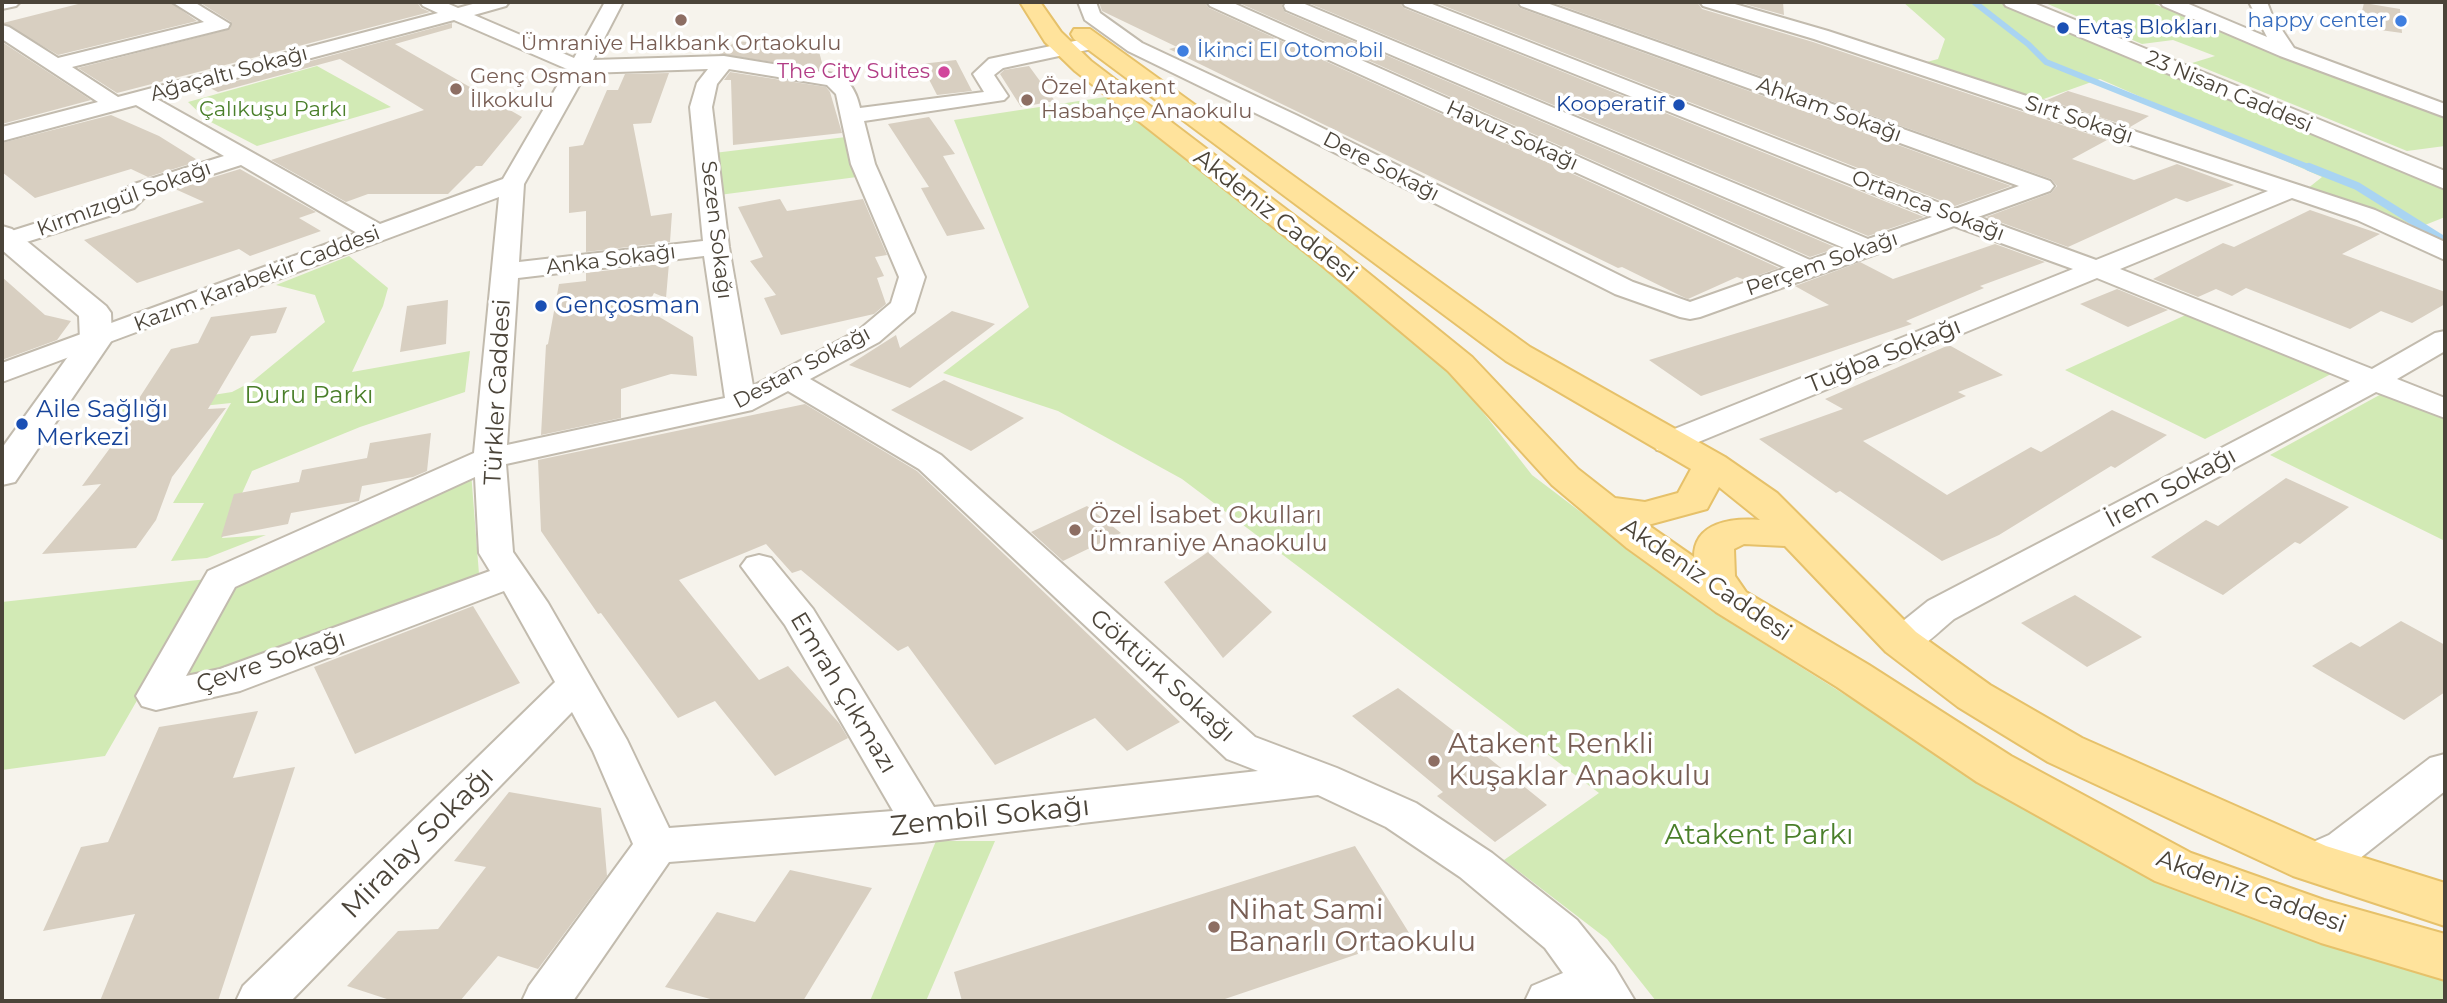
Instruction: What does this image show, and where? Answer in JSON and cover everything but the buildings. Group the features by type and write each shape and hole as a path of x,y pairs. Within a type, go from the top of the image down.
{"main road":[{"name":"Akdeniz Caddesi","path":"1030,2 1053,37 1128,67 1518,354 1668,443 1712,465 1762,501 1901,642 1974,696 2066,750 2311,862 2445,904"},
{"name":"Akdeniz Caddesi","path":"1053,2 1077,31 1083,66 1330,257 1460,364 1565,477 1603,509 1641,539 1731,601 1853,676 1994,769 2173,867 2321,921 2445,957"},
{"path":"1603,509 1645,514 1693,501 1712,465"},
{"path":"1731,601 1714,576 1714,543 1738,531 1797,535"}],"street":[{"path":"2,3 9,2"},
{"path":"55,65 221,24 181,2"},
{"name":"Ağaçaltı Sokağı","path":"2,134 139,98 443,8 500,2"},
{"name":"Türkler Caddesi","path":"614,2 512,184 490,458 495,553 613,751 656,846"},
{"name":"Dere Sokağı","path":"1087,2 1092,16 1135,47 1624,288 1690,311"},
{"name":"Havuz Sokağı","path":"1216,2 1809,269"},
{"name":"Ortanca Sokağı","path":"1411,2 1954,218 2100,270 2377,379 2445,409"},
{"name":"Ahkam Sokağı","path":"1527,2 2042,186 1954,218"},
{"name":"Sırt Sokağı","path":"1709,2 1821,35 2367,215 2445,252"},
{"path":"1774,2 1821,35"},
{"name":"23 Nisan Caddesi","path":"2013,2 2445,181"},
{"path":"2169,2 2287,52 2445,111"},
{"path":"2258,2 2263,15 2287,52"},
{"path":"1249,17 1302,4 1867,248"},
{"path":"443,8 579,66"},
{"path":"2,31 115,104"},
{"path":"853,116 997,96 983,74 996,63 1079,46"},
{"path":"1128,67 1164,60"},
{"name":"Destan Sokağı","path":"490,458 741,404 869,336 904,306 912,277 863,164 846,93 834,80 724,62 579,66"},
{"name":"Sezen Sokağı","path":"724,62 707,83 701,107 716,247 741,404"},
{"path":"139,98 378,234"},
{"name":"Kırmızıgül Sokağı","path":"5,237 125,204 139,190 241,158"},
{"name":"Kazım Karabekir Caddesi","path":"2,373 512,184"},
{"name":"Tuğba Sokağı","path":"1668,443 2100,270 2291,190"},
{"name":"Perçem Sokağı","path":"1690,311 1954,218"},
{"path":"2,474 96,340 95,313 5,237"},
{"name":"Anka Sokağı","path":"505,272 716,247"},
{"name":"İrem Sokağı","path":"1901,642 1941,610 2377,379 2445,339"},
{"name":"Göktürk Sokağı","path":"788,379 930,462 1241,748 1322,779 1401,815 1476,865 1561,934 1604,991"},
{"name":"Çevre Sokağı","path":"490,458 221,579 156,696 226,681 511,576"},
{"name":"Emrah Çıkmazı","path":"759,566 800,618 923,825"},
{"name":"Miralay Sokağı","path":"260,1001 575,685"},
{"path":"2311,862 2344,848 2445,769"},
{"name":"Zembil Sokağı","path":"656,846 923,825 1322,779"},
{"path":"546,1001 656,846"},
{"path":"1549,1001 1604,991"}],"green space":[{"path":"1903,2 1995,2 2012,7 2445,188 2445,217 2420,227 2307,189 2322,177 2100,79 2038,101 1923,63 1938,59 1945,39"},
{"path":"2043,2 2149,2 2445,117 2445,146 2407,151 2192,63 2215,56 2173,40 2142,44"},
{"name":"Çalıkuşu Parkı","path":"317,66 391,107 257,146 207,120 188,102"},
{"name":"Atakent Parkı","path":"1112,96 1447,366 1532,475 1710,610 1917,740 2379,951 2445,972 2445,1001 1656,1001 1607,939 1504,860 1599,793 1182,479 1058,411 943,373 1029,307 954,120"},
{"path":"846,137 857,177 719,195 714,153"},
{"name":"Duru Parkı","path":"349,256 388,288 383,306 352,372 470,351 465,392 360,427 252,471 222,538 266,535 207,558 171,561 204,503 173,503 231,403 107,416 111,411 232,392 253,381 325,322 315,295 276,285"},
{"path":"2190,313 2322,367 2331,374 2205,439 2065,370"},
{"path":"2385,392 2445,419 2445,541 2270,455"},
{"path":"471,472 479,574 224,668 178,680 232,578"},
{"path":"207,579 105,756 2,770 2,602"},
{"path":"936,841 995,841 926,1001 870,1001"}],"waterway":[{"path":"1974,2 2028,44 2046,62 2313,169"},
{"path":"2309,167 2357,186 2445,241"}],"place":[{"name":"Ümraniye Halkbank Ortaokulu","path":"681,20"},
{"name":"happy center","path":"2401,21"},
{"name":"Evtaş Blokları","path":"2063,28"},
{"name":"İkinci El Otomobil","path":"1183,51"},
{"name":"The City Suites","path":"944,72"},
{"name":"Genç Osman İlkokulu","path":"456,89"},
{"name":"Özel Atakent Hasbahçe Anaokulu","path":"1027,100"},
{"name":"Kooperatif","path":"1679,105"},
{"name":"Gençosman","path":"541,306"},
{"name":"Aile Sağlığı Merkezi","path":"22,424"},
{"name":"Özel İsabet Okulları Ümraniye Anaokulu","path":"1075,530"},
{"name":"Atakent Renkli Kuşaklar Anaokulu","path":"1434,761"},
{"name":"Nihat Sami Banarlı Ortaokulu","path":"1214,927"}]}
